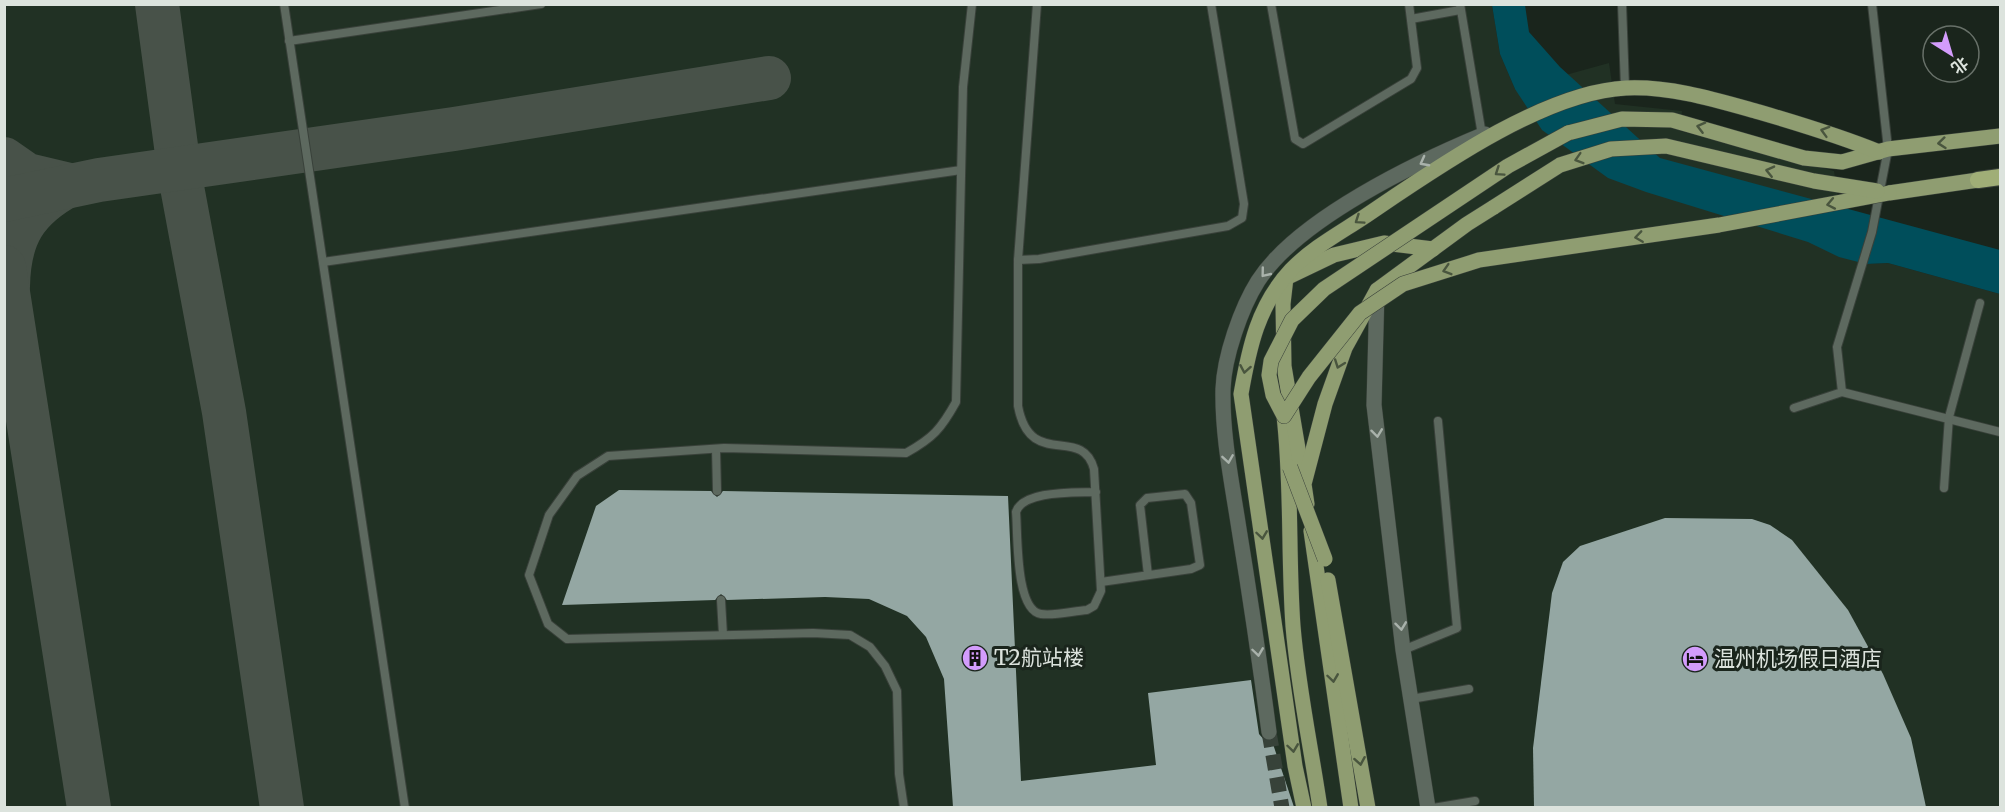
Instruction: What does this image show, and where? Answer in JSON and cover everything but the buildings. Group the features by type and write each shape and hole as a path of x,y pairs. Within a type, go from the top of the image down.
{"highway":[{"path":"1978,180 2001,177"}],"main road":[{"path":"1269,732 1226,446 1223,387 1236,327 1258,282 1278,256 1311,228 1370,191 1457,145 1582,97 1625,88 1672,91 1717,100 1839,135 1884,151"},
{"path":"1320,807 1294,629 1288,552 1290,467 1284,416 1273,395 1269,375 1271,361 1292,320 1324,289 1508,166 1568,133 1622,118 1672,120 1804,158 1842,162 1884,151 2001,136"},
{"path":"1304,807 1295,766 1241,394 1250,342 1269,300 1286,278 1318,248 1402,191 1515,122"},
{"path":"1304,484 1325,404 1345,348 1377,290 1494,207 1560,165 1611,149 1666,146 1814,181 1889,193"},
{"path":"1284,416 1309,377 1360,313 1403,284 1479,260 1719,225 1889,193 1978,180"},
{"path":"1286,278 1334,255 1384,243 1433,249"},
{"path":"1286,278 1284,366 1352,807"},
{"path":"1377,290 1374,405 1403,650 1430,807"},
{"path":"1290,467 1325,559 1368,807"}],"lane":[{"path":"284,4 405,807"},
{"path":"289,41 541,4"},
{"path":"904,807 899,774 897,691 885,666 870,647 850,635 813,633 567,639 548,624 529,574 549,515 577,476 608,456 716,449 906,453 931,439 944,424 956,402 963,87 972,4"},
{"path":"1036,4 1018,260 1020,418 1030,435 1038,441 1088,452 1094,469 1096,492 1101,582 1099,598 1087,609 1041,614 1034,611 1023,597 1016,512 1018,506 1032,497 1096,492"},
{"path":"1018,260 1039,259 1228,226 1242,218 1244,204 1211,4"},
{"path":"1271,4 1294,135 1299,144 1308,142 1411,79 1417,68 1408,4"},
{"path":"1622,4 1625,88"},
{"path":"1842,392 1837,347 1872,232 1884,151 1872,4"},
{"path":"1411,19 1460,7 1482,135"},
{"path":"322,262 961,170"},
{"path":"1944,488 1949,417 1980,303"},
{"path":"1794,408 1842,392 1949,417 2001,432"},
{"path":"1403,650 1457,628 1438,421"},
{"path":"716,449 717,491"},
{"path":"1101,582 1191,570 1200,565 1191,503 1185,494 1147,498 1140,505 1148,575"},
{"path":"721,600 723,635"},
{"path":"1411,699 1469,689"},
{"path":"1430,807 1475,801"}],"shaded area":[{"path":"5,5 1492,5 1500,54 1515,89 1609,63 1615,104 1682,111 1680,131 1834,171 1840,211 1866,264 1888,263 2000,294 2000,807 5,808"}],"water":[{"path":"1492,5 1525,5 1529,32 1560,67 1660,158 2000,250 2000,294 1888,263 1866,264 1839,257 1808,242 1608,178 1542,130 1515,89 1500,54"}],"taxiway":[{"path":"157,4 180,176 224,412 282,808"},
{"path":"4,200 99,180 454,129 769,78"},
{"path":"4,159 27,175 69,185 41,204 22,226 12,252 8,286"},
{"path":"4,267 89,808"}],"tunnel":[{"path":"1269,732 1282,808"}],"place":[{"name":"T2航站楼","path":"975,658"},
{"name":"温州机场假日酒店","path":"1695,659"}]}
